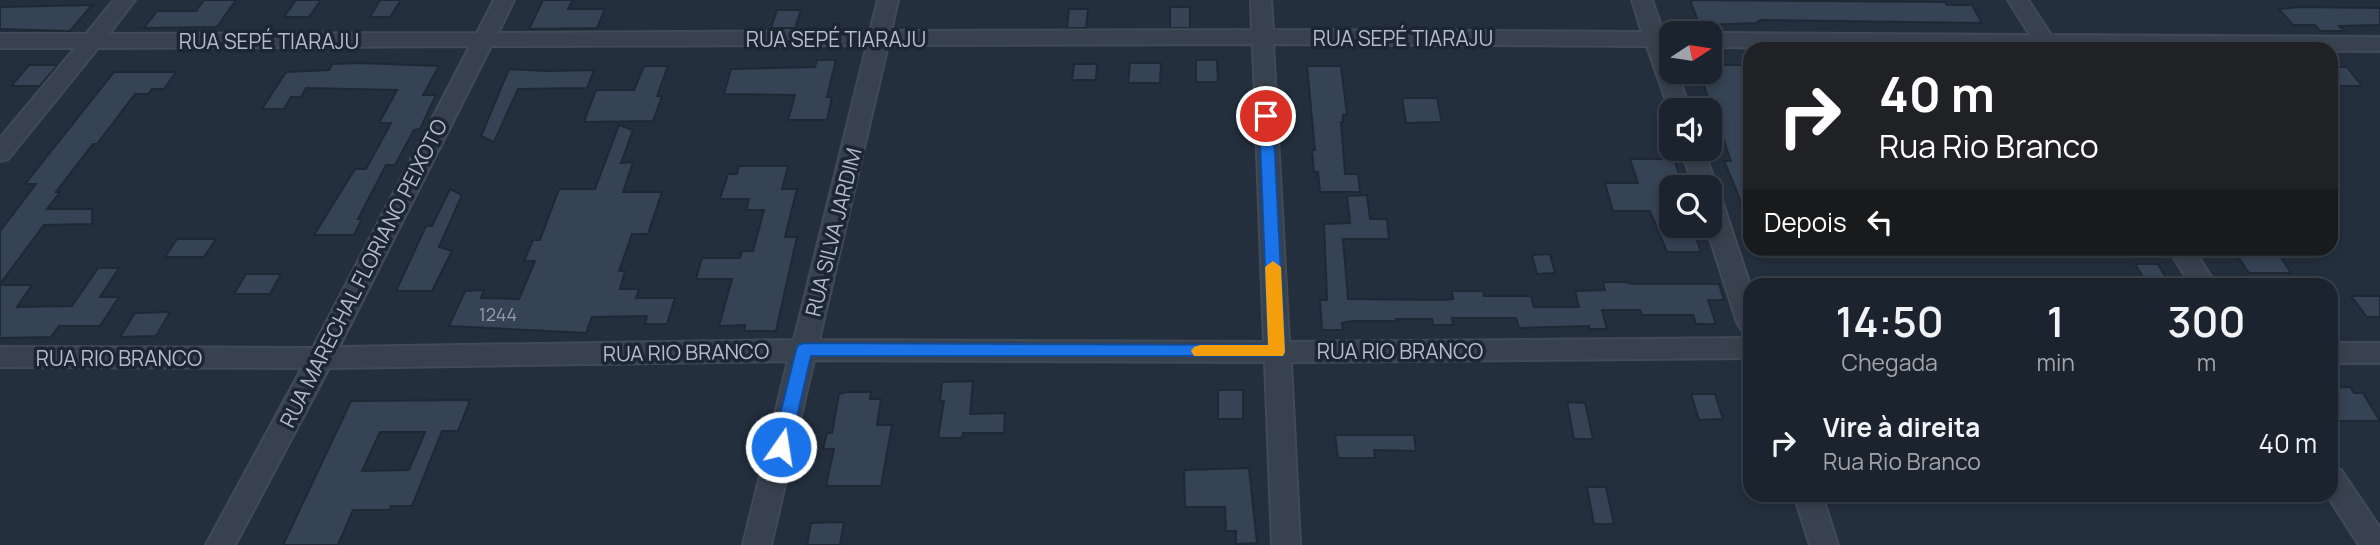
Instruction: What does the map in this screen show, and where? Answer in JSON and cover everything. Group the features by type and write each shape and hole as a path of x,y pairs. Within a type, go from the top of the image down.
{"street":[{"path":"0,153 125,0"},
{"name":"RUA MARECHAL FLORIANO PEIXOTO","path":"220,545 505,0"},
{"name":"RUA SILVA JARDIM","path":"757,545 888,0"},
{"path":"1261,0 1286,545"},
{"path":"1642,0 1659,32"},
{"path":"2018,0 2044,42"},
{"name":"RUA SEPÉ TIARAJU","path":"0,41 1262,37 1659,39"},
{"path":"1722,40 1822,42"},
{"path":"2338,44 2380,44"},
{"path":"1722,237 1743,301"},
{"path":"2185,256 2199,278"},
{"name":"RUA RIO BRANCO","path":"0,357 320,358 804,350 1277,352 1743,348"},
{"path":"2338,354 2380,353"},
{"path":"2338,489 2375,545"},
{"path":"1810,502 1824,545"}],"building":[{"path":"204,0 236,0 217,27 144,28 157,11 196,11"},
{"path":"296,0 321,0 309,17 284,17"},
{"path":"380,0 401,0 390,17 370,17"},
{"path":"543,0 573,0 568,9 605,9 597,28 529,29"},
{"path":"1690,0 1945,2 1947,5 1972,5 1982,23 1760,20 1756,23 1722,24 1722,21 1698,21"},
{"path":"92,5 70,31 0,29 0,7"},
{"path":"1170,7 1190,7 1190,28 1170,28"},
{"path":"2380,8 2380,25 2339,26 2344,31 2320,31 2315,25 2293,25 2279,9"},
{"path":"1069,9 1088,9 1086,28 1067,28"},
{"path":"777,10 801,10 795,28 771,28"},
{"path":"817,60 836,60 827,97 832,97 827,120 788,120 795,95 724,94 731,69 815,67"},
{"path":"1196,60 1217,60 1218,82 1196,82"},
{"path":"1130,63 1161,63 1160,83 1128,83"},
{"path":"332,64 439,66 423,95 436,95 420,129 414,130 395,165 386,165 358,219 362,219 354,235 314,235 355,169 366,169 391,123 379,123 397,90 306,88 301,97 291,97 284,109 262,109 286,72 329,70"},
{"path":"1074,64 1097,64 1096,80 1072,80"},
{"path":"29,65 58,65 40,86 11,86"},
{"path":"1722,65 1743,65 1743,207 1724,161 1731,161 1722,136 1722,98 1708,98 1703,84 1722,84"},
{"path":"644,66 668,66 657,96 662,96 653,121 584,122 596,90 634,90"},
{"path":"1307,66 1341,66 1347,115 1343,115 1341,122 1345,174 1358,174 1360,192 1320,192 1318,172 1314,172 1312,150 1315,150"},
{"path":"2338,67 2347,67 2362,86 2339,86"},
{"path":"509,69 594,70 587,88 518,89 494,142 481,136"},
{"path":"114,72 176,72 164,89 152,89 148,94 135,94 56,192 60,192 47,209 92,209 92,224 44,225 0,284 0,231 36,184 25,184"},
{"path":"1402,98 1437,98 1442,122 1406,123"},
{"path":"619,125 633,130 621,163 633,162 623,192 662,192 648,234 632,234 619,271 625,271 620,289 639,289 636,298 675,298 667,324 645,324 647,316 592,317 586,333 449,326 465,291 484,290 481,298 519,299 535,261 524,261 533,240 540,240 559,189 595,189"},
{"path":"1630,159 1675,161 1679,175 1659,175 1659,233 1650,211 1613,211 1605,183 1638,183"},
{"path":"739,166 788,166 782,189 797,189 785,237 797,237 776,331 744,331 745,325 719,326 732,279 696,279 702,258 740,258 742,251 753,251 764,210 746,210 749,199 720,199 728,174 737,174"},
{"path":"450,189 462,195 439,247 452,251 432,291 396,291 426,226 432,226"},
{"path":"1367,195 1370,219 1387,219 1389,239 1343,239 1348,299 1444,300 1453,299 1452,291 1483,291 1484,296 1531,296 1534,307 1579,307 1575,291 1605,290 1603,282 1625,282 1719,284 1724,300 1708,300 1716,324 1696,324 1693,315 1642,315 1640,310 1602,310 1607,329 1589,329 1589,326 1519,328 1516,318 1452,318 1453,325 1433,325 1432,319 1396,319 1397,321 1352,321 1342,323 1343,330 1322,330 1320,300 1327,300 1324,224 1350,223 1347,196"},
{"path":"1661,238 1696,238 1701,252 1667,252"},
{"path":"177,239 216,239 204,257 165,257"},
{"path":"1550,254 1555,273 1537,274 1532,255"},
{"path":"2237,256 2280,256 2291,273 2249,273"},
{"path":"2135,264 2158,264 2166,278 2144,278"},
{"path":"98,268 119,268 100,297 119,297 100,326 59,326 51,337 0,338 0,285 32,285 17,307 72,306"},
{"path":"246,274 281,274 270,294 234,294"},
{"path":"2351,296 2380,296 2380,317 2367,317"},
{"path":"170,312 156,336 120,337 135,313"},
{"path":"973,381 970,414 1005,413 1004,433 963,433 962,438 938,438 944,401 940,401 942,382"},
{"path":"2350,387 2354,393 2363,393 2380,421 2340,421 2338,388"},
{"path":"1218,390 1243,390 1243,419 1218,419"},
{"path":"871,392 870,399 881,399 877,425 892,425 881,486 826,486 834,449 823,449 827,433 832,433 839,394"},
{"path":"1691,394 1715,394 1723,419 1699,420"},
{"path":"470,400 458,431 442,431 412,506 391,506 390,510 353,510 338,545 283,545 351,401","holes":["380,432 425,432 409,470 362,471"]},
{"path":"1567,402 1585,403 1593,439 1574,439"},
{"path":"1335,435 1414,435 1416,451 1374,450 1375,458 1338,458"},
{"path":"1249,468 1257,543 1236,544 1236,531 1226,531 1225,507 1185,507 1184,470"},
{"path":"1587,487 1606,487 1614,524 1594,524"},
{"path":"844,522 840,545 807,545 811,523"}],"slow traffic":[{"path":"1200,351 1277,352 1273,267"}],"route":[{"path":"781,447 804,350 1277,352 1266,116"}]}
